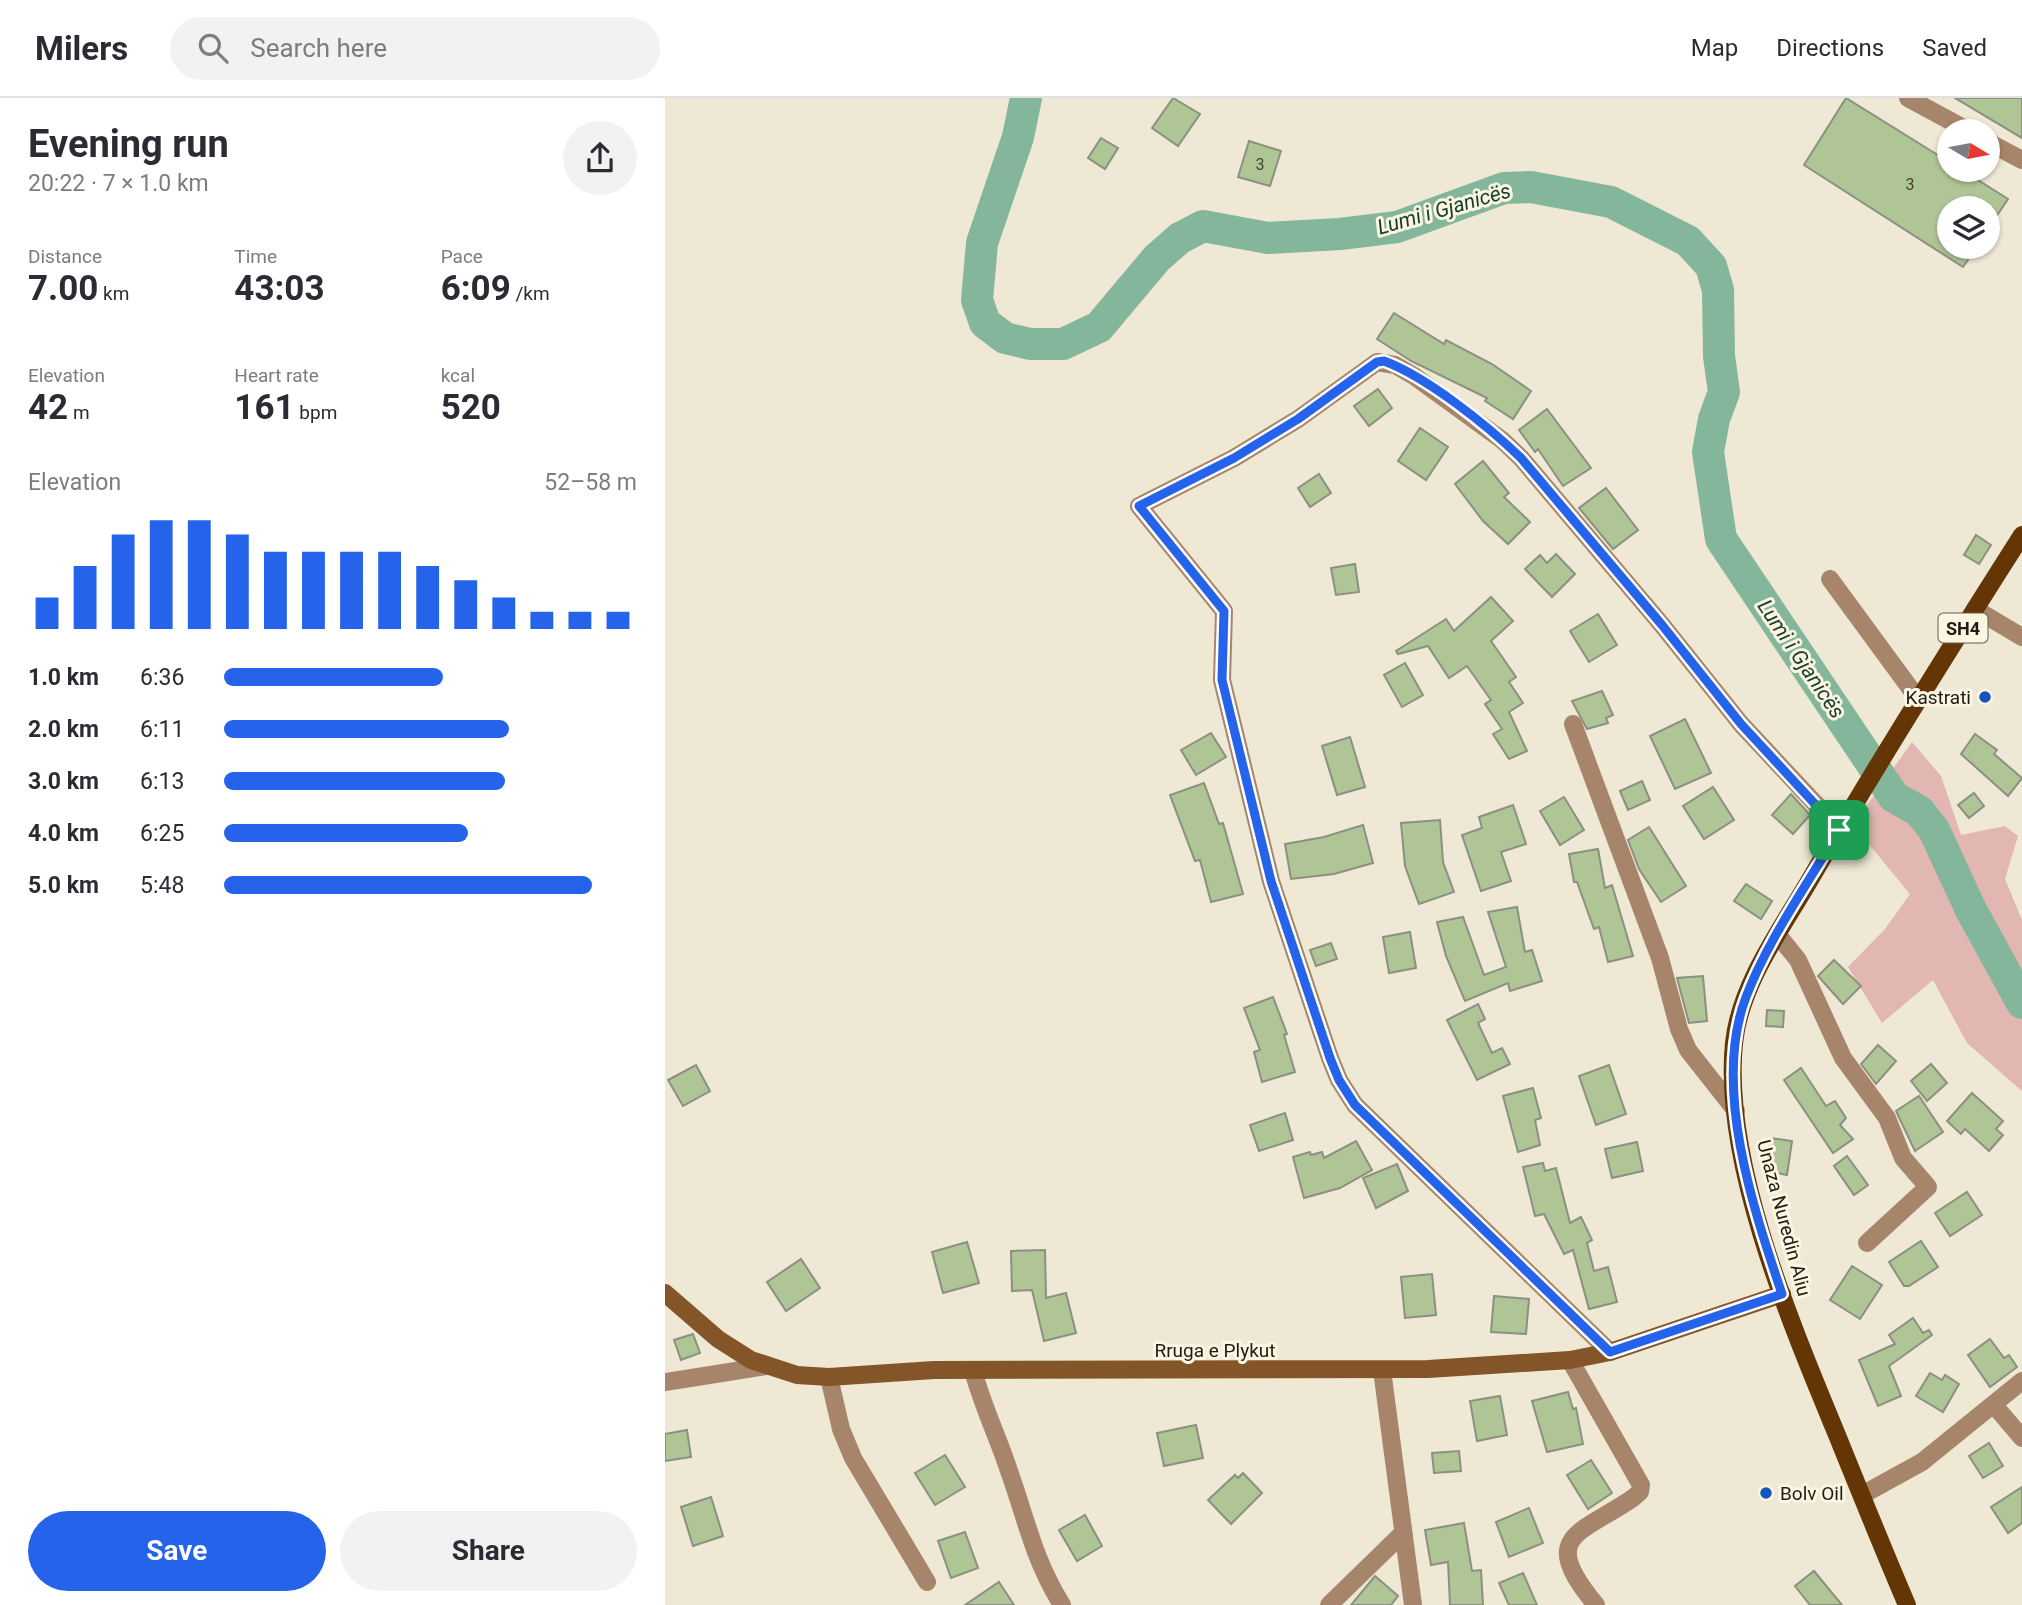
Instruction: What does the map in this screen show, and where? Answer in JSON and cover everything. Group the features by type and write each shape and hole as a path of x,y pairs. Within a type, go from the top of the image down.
{"main road":[{"name":"Unaza Nuredin Aliu","path":"1907,1605 1782,1294 1747,1175 1736,1111 1734,1044 1746,996 1778,935 1918,699 2022,535"}],"street":[{"path":"1908,98 1947,119"},
{"path":"2000,148 2022,160"},
{"path":"1610,1352 1355,1105 1339,1080 1288,937 1253,812 1222,680 1224,611 1139,506 1234,458 1298,419 1377,362 1395,365 1479,423 1521,458 1662,625 1741,724 1843,823"},
{"path":"1830,579 1918,699"},
{"path":"1975,608 2022,637"},
{"path":"1573,724 1660,958 1679,1029 1688,1050 1736,1111"},
{"path":"1778,935 1798,960 1843,1058 1887,1118 1903,1158 1928,1187 1867,1243"},
{"name":"Rruga e Plykut","path":"665,1293 718,1339 766,1366 797,1375 829,1377 973,1370 1382,1370 1570,1360 1610,1352 1782,1294"},
{"path":"1570,1360 1641,1485 1640,1492 1633,1498 1581,1528 1568,1543 1566,1551 1570,1564 1596,1605"},
{"path":"665,1382 766,1366"},
{"path":"973,1370 980,1396 1009,1471 1035,1558 1062,1605"},
{"path":"1382,1370 1413,1605"},
{"path":"829,1377 841,1429 853,1458 927,1582"},
{"path":"1862,1496 1921,1462 2022,1381"},
{"path":"1994,1405 2022,1438"},
{"path":"1329,1605 1403,1533"}],"shaded area":[{"path":"1912,742 1941,776 1961,835 2005,826 2018,836 2005,879 2022,920 2022,1091 1967,1043 1933,980 1882,1023 1848,967 1885,929 1910,894 1853,825"}],"building":[{"path":"1173,98 1200,114 1178,146 1152,128"},
{"path":"1846,98 1937,155 1937,182 1981,182 2008,199 2000,211 2000,196 1937,196 1937,250 1804,165"},
{"path":"1955,98 2022,98 2022,138 2000,125 2000,119 1990,119"},
{"path":"1101,138 1118,148 1105,169 1088,158"},
{"path":"1249,141 1281,151 1270,186 1238,177"},
{"path":"1951,259 1969,259 1963,267"},
{"path":"1394,313 1444,344 1446,340 1492,364 1531,391 1513,419 1485,401 1487,398 1411,361 1377,339"},
{"path":"1378,389 1392,408 1369,426 1354,406"},
{"path":"1547,409 1591,468 1563,486 1538,449 1535,452 1519,430"},
{"path":"1420,428 1448,447 1426,480 1398,461"},
{"path":"1483,461 1509,493 1504,497 1530,522 1508,544 1483,521 1455,484"},
{"path":"1319,474 1331,493 1310,507 1298,488"},
{"path":"1606,488 1638,530 1613,549 1579,508"},
{"path":"1976,535 1991,545 1979,564 1964,555"},
{"path":"1556,554 1575,574 1552,597 1525,569 1540,555 1547,563"},
{"path":"1355,564 1359,592 1336,595 1331,568"},
{"path":"1491,597 1513,621 1491,641 1516,677 1509,682 1523,703 1509,712 1527,751 1509,759 1493,734 1502,729 1485,704 1491,700 1467,666 1449,678 1428,646 1398,654 1396,651 1446,619 1454,631"},
{"path":"1598,614 1617,645 1589,662 1570,631"},
{"path":"1405,663 1423,695 1402,707 1384,675"},
{"path":"1602,691 1613,715 1606,718 1608,723 1587,729 1572,701"},
{"path":"1685,719 1711,773 1675,789 1650,736"},
{"path":"1211,733 1226,757 1196,775 1181,750"},
{"path":"1975,734 1997,750 1994,754 2022,778 2008,796 1961,754"},
{"path":"1350,737 1365,787 1337,795 1322,746"},
{"path":"1642,781 1650,800 1628,810 1620,791"},
{"path":"1204,783 1219,824 1223,823 1243,894 1211,902 1200,860 1195,861 1170,795"},
{"path":"1713,787 1734,820 1704,839 1683,806"},
{"path":"1974,793 1984,806 1969,818 1958,805"},
{"path":"1791,794 1810,815 1793,834 1772,815"},
{"path":"1564,797 1584,830 1560,845 1540,811"},
{"path":"1513,805 1526,844 1501,852 1511,881 1481,891 1462,835 1482,828 1479,817"},
{"path":"1440,820 1443,862 1454,892 1419,904 1405,866 1401,823"},
{"path":"1363,825 1373,863 1334,874 1291,879 1285,844 1324,837"},
{"path":"1649,827 1686,886 1661,902 1639,869 1628,840"},
{"path":"1598,849 1605,888 1612,885 1633,956 1608,962 1599,927 1594,929 1577,882 1574,882 1569,854"},
{"path":"1746,884 1772,901 1761,919 1734,901"},
{"path":"1517,907 1525,952 1532,950 1542,981 1510,991 1508,983 1465,1001 1446,956 1437,922 1463,917 1484,975 1506,967 1488,912"},
{"path":"1410,932 1416,968 1389,973 1383,937"},
{"path":"1331,943 1337,959 1316,966 1310,950"},
{"path":"1834,960 1861,986 1843,1004 1818,976"},
{"path":"1703,976 1707,1021 1689,1023 1677,978"},
{"path":"1273,997 1287,1034 1284,1035 1295,1072 1262,1082 1254,1052 1260,1050 1244,1008"},
{"path":"1478,1004 1485,1019 1478,1023 1492,1053 1502,1048 1510,1064 1477,1080 1447,1020"},
{"path":"1767,1010 1784,1011 1783,1027 1766,1026"},
{"path":"1878,1045 1896,1061 1876,1084 1861,1064"},
{"path":"1931,1064 1947,1083 1927,1101 1911,1081"},
{"path":"696,1065 710,1091 683,1106 668,1080"},
{"path":"1609,1065 1626,1114 1596,1125 1579,1076"},
{"path":"1801,1068 1826,1106 1835,1101 1846,1118 1840,1125 1853,1139 1833,1153 1784,1080"},
{"path":"1533,1088 1541,1118 1535,1120 1540,1145 1518,1152 1503,1096"},
{"path":"1972,1093 2003,1121 1996,1129 2003,1135 1989,1151 1965,1129 1961,1134 1947,1121"},
{"path":"1919,1096 1943,1132 1915,1151 1896,1111"},
{"path":"1285,1113 1293,1140 1259,1151 1250,1125"},
{"path":"1770,1138 1792,1141 1787,1175 1766,1171"},
{"path":"1356,1141 1372,1170 1340,1188 1304,1198 1293,1157 1322,1152 1324,1158"},
{"path":"1637,1142 1643,1171 1612,1178 1605,1149"},
{"path":"1847,1156 1868,1185 1854,1195 1834,1166"},
{"path":"1543,1163 1545,1171 1556,1168 1570,1223 1581,1217 1592,1240 1587,1243 1594,1271 1608,1267 1617,1302 1589,1309 1573,1250 1564,1254 1544,1214 1535,1216 1523,1167"},
{"path":"1397,1164 1408,1191 1376,1208 1363,1178"},
{"path":"1967,1192 1982,1215 1950,1236 1935,1213"},
{"path":"1921,1241 1938,1267 1909,1286 1904,1286 1889,1262"},
{"path":"967,1242 979,1283 943,1293 932,1252"},
{"path":"1045,1250 1046,1298 1066,1293 1076,1333 1044,1341 1032,1290 1012,1291 1011,1251"},
{"path":"801,1259 820,1288 786,1311 767,1282"},
{"path":"1852,1266 1882,1285 1860,1319 1830,1300"},
{"path":"1432,1274 1436,1315 1405,1318 1401,1277"},
{"path":"1494,1296 1529,1299 1526,1334 1491,1332"},
{"path":"1913,1318 1923,1333 1929,1330 1932,1335 1889,1366 1901,1396 1878,1406 1859,1360 1895,1344 1889,1335"},
{"path":"693,1334 700,1353 681,1360 674,1340"},
{"path":"1990,1339 2004,1358 2009,1355 2017,1367 1990,1387 1968,1355"},
{"path":"1930,1373 1942,1380 1945,1375 1959,1384 1943,1412 1916,1396"},
{"path":"1568,1392 1573,1409 1576,1408 1583,1444 1547,1452 1532,1401"},
{"path":"1500,1396 1507,1435 1477,1441 1470,1401"},
{"path":"1196,1425 1203,1458 1164,1466 1157,1433"},
{"path":"687,1430 691,1457 665,1461 665,1434"},
{"path":"1989,1443 2003,1466 1983,1478 1969,1456"},
{"path":"1459,1451 1461,1471 1434,1473 1432,1453"},
{"path":"945,1455 965,1487 935,1505 915,1473"},
{"path":"1591,1460 1612,1493 1588,1509 1567,1475"},
{"path":"1243,1473 1262,1493 1231,1524 1208,1500 1235,1475 1238,1478"},
{"path":"2022,1487 2022,1523 2008,1533 1991,1507"},
{"path":"711,1497 723,1536 693,1546 681,1507"},
{"path":"1529,1508 1543,1543 1509,1557 1496,1522"},
{"path":"1085,1515 1102,1546 1077,1561 1059,1530"},
{"path":"1464,1523 1472,1571 1481,1570 1483,1605 1450,1605 1448,1562 1431,1565 1425,1530"},
{"path":"965,1532 978,1568 951,1578 938,1541"},
{"path":"1814,1571 1842,1605 1810,1605 1795,1586"},
{"path":"1523,1573 1537,1605 1509,1605 1499,1583"},
{"path":"1375,1576 1398,1596 1391,1605 1351,1605"},
{"path":"999,1582 1014,1605 965,1605"}],"waterway":[{"name":"Lumi i Gjanicës","path":"1026,98 1018,137 982,243 977,300 985,323 1005,338 1030,344 1063,344 1099,327 1157,258 1180,238 1203,226 1268,238 1340,234 1397,227 1504,188 1531,187 1611,202 1688,241 1711,266 1718,290 1719,356 1724,392 1714,419 1708,452 1721,539 1894,797 1919,811 1934,830 1971,910 2022,1003"}],"place":[{"name":"Kastrati","path":"1985,697"},
{"name":"Bolv Oil","path":"1766,1493"}],"route":[{"path":"1384,361 1395,365 1415,376 1479,423 1521,458 1708,680 1741,724 1839,830 1746,996 1734,1044 1736,1111 1740,1140 1760,1225 1782,1294 1610,1352 1347,1096 1330,1058 1288,937 1253,812 1222,680 1221,663 1226,632 1224,611 1139,506 1234,458 1343,389 1377,362 1384,361"}]}
